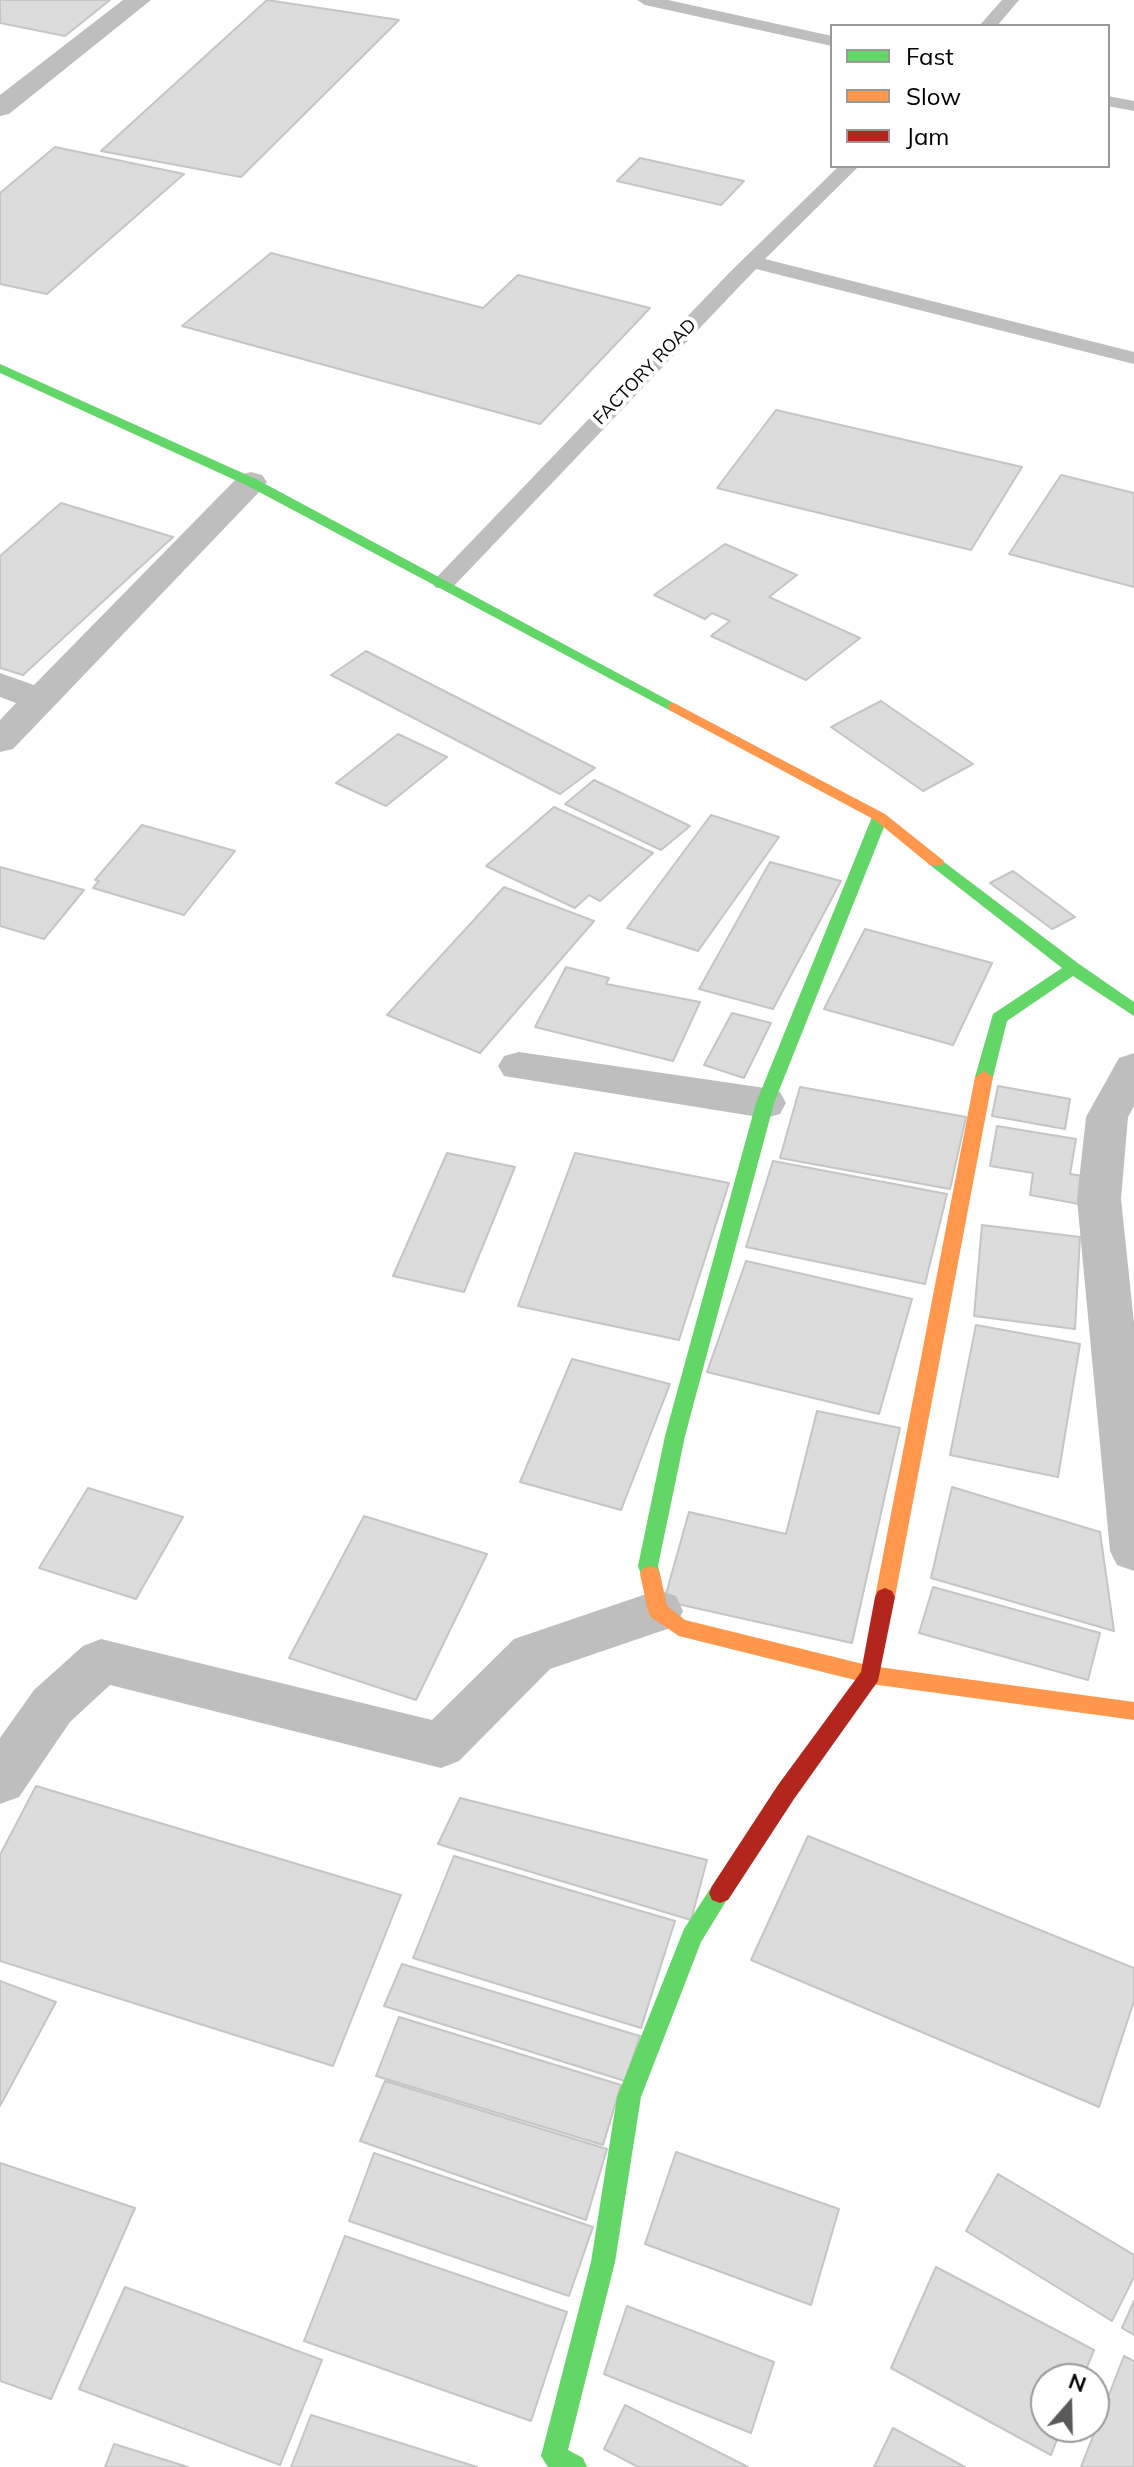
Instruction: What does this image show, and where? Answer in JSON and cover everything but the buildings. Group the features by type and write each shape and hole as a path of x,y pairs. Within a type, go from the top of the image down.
{"street":[{"path":"0,108 139,0"},
{"path":"0,368 251,482 880,817 1073,968 1134,1010"},
{"path":"0,741 251,482"},
{"path":"0,684 39,700"},
{"path":"880,817 765,1103 675,1436 648,1566 658,1611 679,1627 871,1675 1134,1711"},
{"path":"574,2467 554,2456 603,2262 629,2097 692,1936 786,1792 871,1675 978,1101 999,1018 1073,968"},
{"path":"519,1066 765,1103"},
{"path":"1134,1068 1107,1117 1099,1199 1134,1551"},
{"path":"0,1781 52,1706 101,1661 441,1745 532,1654 658,1611"}],"lane":[{"path":"645,0 830,41"},
{"path":"990,24 1011,0"},
{"path":"1110,101 1134,106"},
{"name":"FACTORY ROAD","path":"444,583 752,262 848,168"},
{"path":"752,262 1134,358"}],"traffic: fast":[{"path":"0,368 251,482 674,707"},
{"path":"650,1574 648,1566 675,1436 765,1103 880,817"},
{"path":"936,861 1073,968 1134,1010"},
{"path":"984,1077 999,1018 1073,968"},
{"path":"574,2467 554,2456 603,2262 629,2097 692,1936 720,1893"}],"traffic: slow":[{"path":"674,707 880,817 936,861"},
{"path":"885,1597 984,1077"},
{"path":"650,1574 658,1611 679,1627 871,1675 1134,1711"}],"traffic: jam":[{"path":"720,1893 786,1792 871,1675 885,1597"}]}
